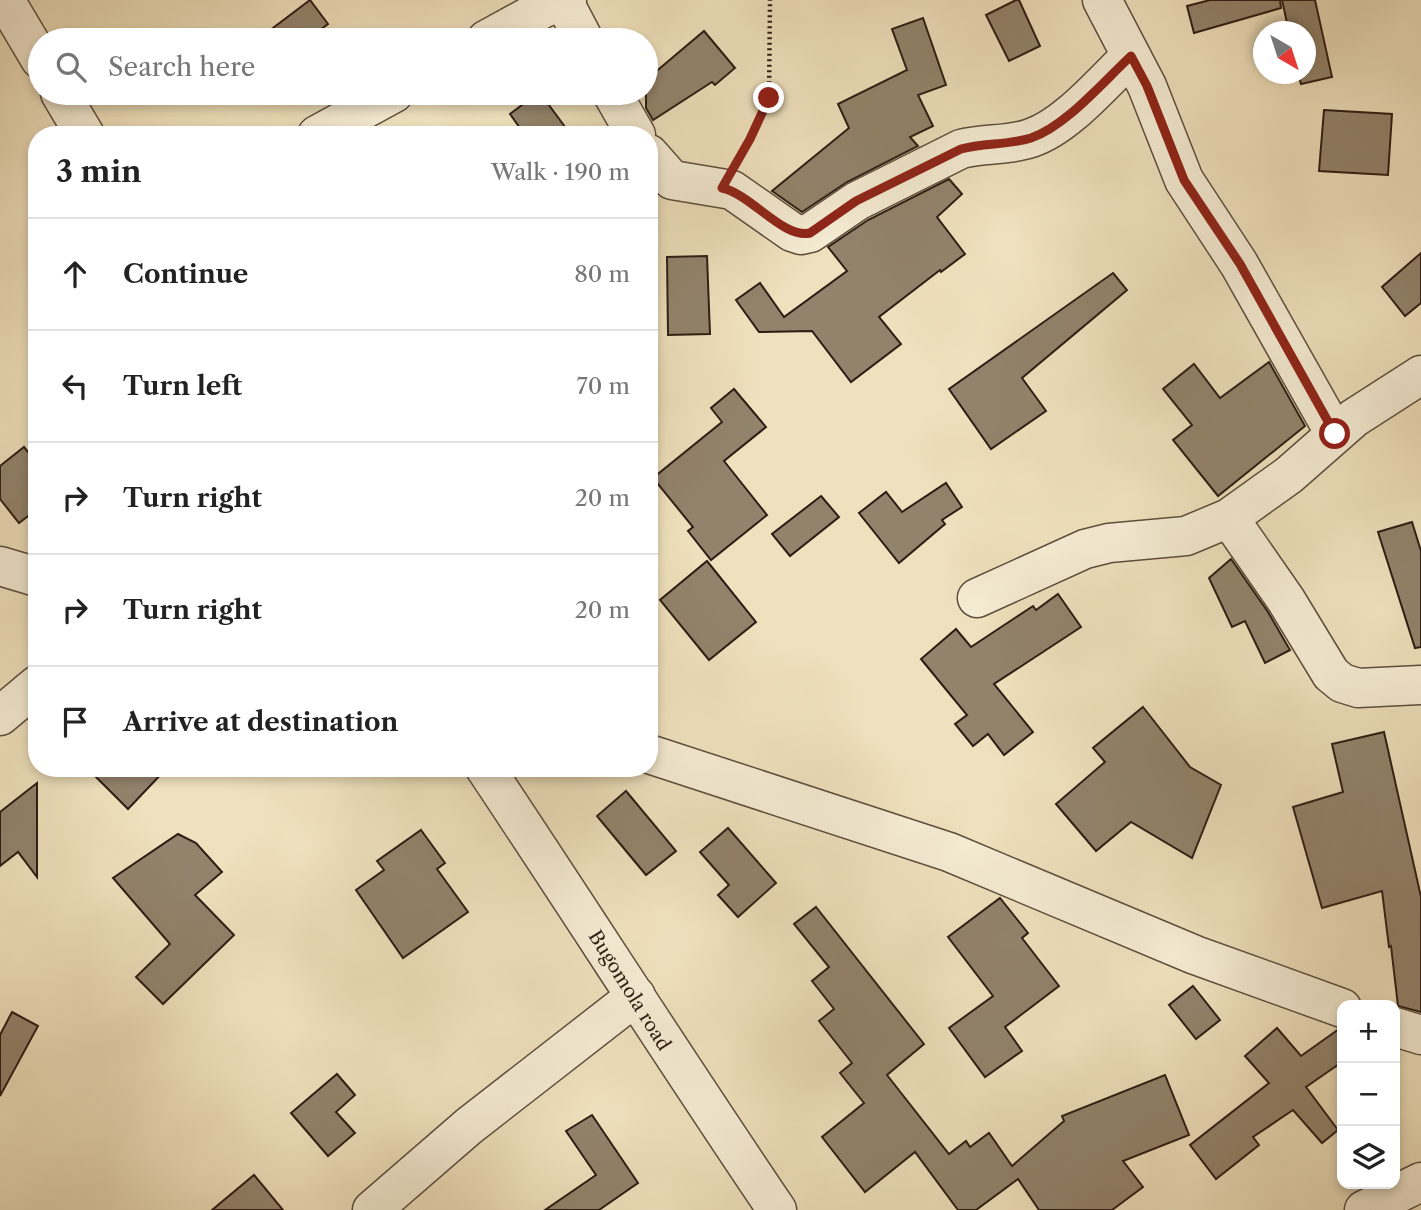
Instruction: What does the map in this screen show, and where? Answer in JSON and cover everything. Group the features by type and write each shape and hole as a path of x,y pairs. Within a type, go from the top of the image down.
{"street":[{"path":"5,0 28,39"},
{"path":"1102,0 1147,86 1184,180 1240,264 1335,434"},
{"path":"507,28 544,8 565,1 578,28"},
{"path":"658,164 672,180 732,190 796,234 810,233 856,201 961,149 979,144 1027,139 1046,131 1131,56"},
{"path":"67,105 80,126"},
{"path":"334,126 372,105"},
{"path":"619,105 631,126"},
{"path":"977,598 1085,549 1109,543 1186,536 1229,519 1289,475 1354,418 1421,375"},
{"path":"1229,519 1286,600 1331,674 1342,683 1358,688 1421,685"},
{"path":"0,566 28,575"},
{"path":"0,716 28,693"},
{"path":"658,757 949,852 1195,955 1337,1006"},
{"name":"Bugomola road","path":"491,777 636,996 662,1041 776,1210"},
{"path":"372,1210 469,1126 636,996"},
{"path":"1400,1029 1421,1035"},
{"path":"1364,1210 1421,1183"}],"path":[{"path":"722,188 750,139 769,98 770,0"}],"building":[{"path":"310,0 328,24 323,28 273,28"},
{"path":"1019,0 1040,46 1009,61 986,15"},
{"path":"1210,0 1280,0 1281,8 1194,33 1187,6"},
{"path":"1282,0 1315,0 1332,77 1316,81 1316,21 1287,21"},
{"path":"923,18 946,85 918,95 933,126 910,137 918,146 847,182 802,212 772,191 849,128 838,104 907,70 892,29"},
{"path":"704,31 735,68 715,85 712,82 653,120 646,105 658,105 658,70"},
{"path":"522,105 549,105 564,126 519,126 510,114"},
{"path":"1324,110 1392,114 1388,175 1319,171"},
{"path":"949,179 962,194 937,217 965,254 879,317 901,344 851,382 812,331 759,332 736,300 760,283 784,317 847,271 828,247 868,220"},
{"path":"1421,253 1421,303 1405,316 1382,287"},
{"path":"707,256 710,334 668,335 667,257"},
{"path":"1113,273 1127,290 1022,378 1046,411 991,449 949,389"},
{"path":"1269,362 1305,426 1218,496 1173,440 1192,425 1163,389 1194,364 1220,398"},
{"path":"734,389 766,427 724,461 767,515 711,560 688,531 693,527 658,484 658,474 722,422 711,408"},
{"path":"24,447 28,452 28,516 19,523 0,499 0,466"},
{"path":"946,483 962,507 942,520 945,524 899,563 859,513 886,492 902,512"},
{"path":"821,496 839,517 790,556 772,534"},
{"path":"1412,522 1421,551 1421,647 1415,648 1378,532"},
{"path":"1231,559 1268,612 1290,650 1265,663 1245,621 1232,627 1209,578"},
{"path":"707,561 756,622 709,660 660,600"},
{"path":"1058,594 1081,627 994,684 1033,732 1004,755 988,734 973,746 955,724 967,715 921,659 956,629 971,647 1033,606 1036,610"},
{"path":"1143,707 1190,767 1221,785 1192,858 1131,822 1096,851 1056,804 1105,762 1093,748"},
{"path":"1384,732 1421,897 1421,1012 1400,1007 1400,1000 1397,1000 1382,891 1322,908 1293,807 1343,792 1332,744"},
{"path":"96,777 158,777 128,809"},
{"path":"37,783 37,877 18,852 0,866 0,812"},
{"path":"626,791 676,851 646,875 597,816"},
{"path":"728,828 776,883 738,917 718,895 729,885 700,852"},
{"path":"421,830 445,863 437,869 468,912 403,958 356,890 384,870 377,861"},
{"path":"178,834 196,843 222,872 195,895 234,935 163,1004 136,977 170,944 113,878"},
{"path":"1000,898 1028,933 1022,938 1059,986 1005,1027 1022,1051 985,1077 949,1028 993,996 948,937"},
{"path":"816,907 924,1044 887,1075 949,1154 966,1141 970,1147 989,1133 1012,1166 1064,1121 1062,1116 1165,1075 1189,1135 1123,1161 1143,1187 1112,1210 1039,1210 1018,1179 976,1210 958,1210 915,1152 865,1192 822,1137 864,1103 840,1073 852,1063 819,1021 834,1009 812,981 829,967 794,924"},
{"path":"1193,986 1220,1020 1196,1039 1169,1005"},
{"path":"12,1012 38,1026 0,1096 0,1035"},
{"path":"1277,1028 1301,1056 1337,1030 1337,1065 1306,1087 1337,1131 1322,1143 1293,1110 1253,1137 1259,1145 1216,1179 1190,1145 1269,1083 1245,1056"},
{"path":"337,1074 355,1095 336,1112 355,1133 328,1156 291,1113"},
{"path":"592,1115 638,1183 599,1210 545,1210 596,1175 566,1131"},
{"path":"254,1175 283,1210 212,1210"}],"route":[{"path":"769,98 750,139 722,188 732,190 792,232 801,235 810,233 856,201 961,149 979,144 1027,139 1046,131 1131,56 1147,86 1184,180 1240,264 1335,434"}]}
